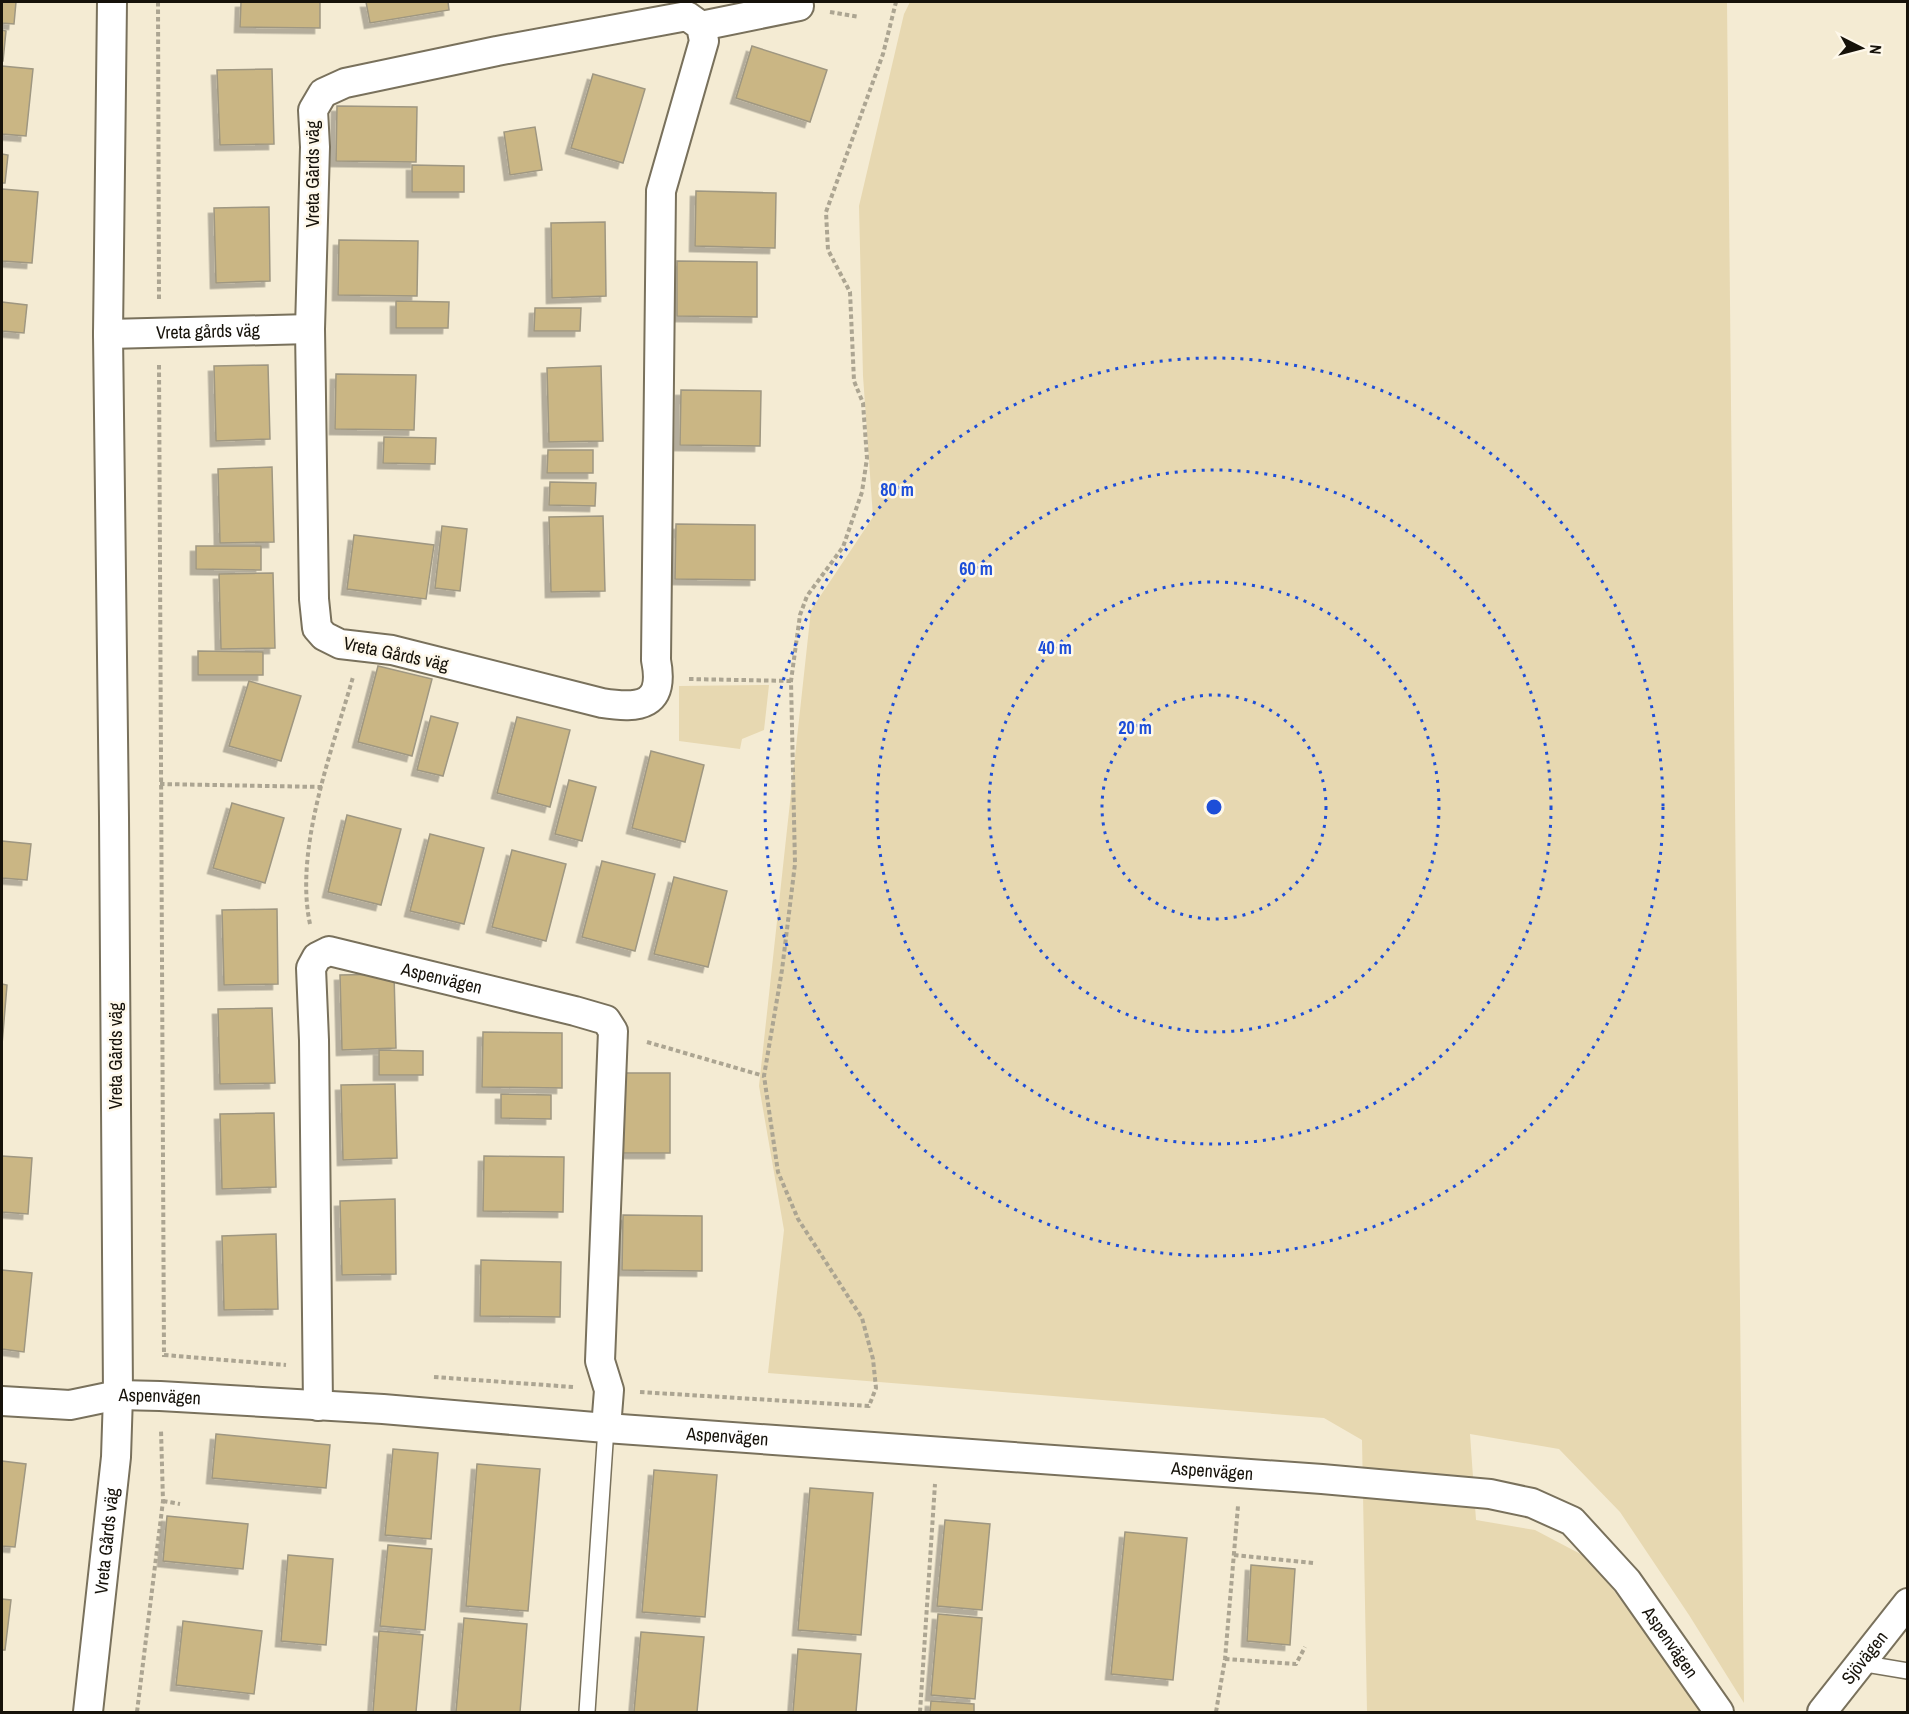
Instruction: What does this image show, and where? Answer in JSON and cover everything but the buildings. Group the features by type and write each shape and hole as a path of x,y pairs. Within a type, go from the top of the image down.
{"street":[{"name":"Vreta Gårds väg","path":"88,1713 116,1457 118,1395 108,334 112,2"},
{"path":"659,676 656,660 661,190 701,56 704,41 701,26 799,6"},
{"name":"Vreta Gårds väg","path":"659,676 654,694 642,704 626,706 392,650 340,644 324,636 317,628 314,599 310,329 315,147 313,110 323,93 345,83 659,20 687,16 701,26"},
{"name":"Vreta gårds väg","path":"108,334 310,329"},
{"name":"Aspenvägen","path":"317,957 329,951 347,954 606,1020 613,1031 600,1361 609,1389 606,1428"},
{"path":"317,957 311,968 314,1030 318,1406"},
{"name":"Aspenvägen","path":"2,1401 70,1405 118,1395 383,1409 606,1428 1240,1475 1322,1479 1490,1494 1532,1503 1572,1521 1627,1581 1719,1713"},
{"name":"Sjövägen","path":"1822,1713 1908,1603"}],"lane":[{"path":"587,1713 606,1428"},
{"path":"1860,1663 1908,1671"}],"path":[{"path":"136,1713 163,1501 160,1396 164,1355 158,2"},
{"path":"423,1376 869,1406 876,1388 873,1359 862,1318 798,1219 778,1172 764,1076 782,970 795,864 791,681 800,615 807,596 843,547 862,492 867,458 863,403 854,381 850,292 828,250 826,212 883,54 896,2"},
{"path":"317,957 306,904 308,853 322,787 362,648"},
{"path":"659,676 680,679 791,681"},
{"path":"160,784 322,787"},
{"path":"659,1046 764,1076"},
{"path":"164,1355 318,1368"},
{"path":"920,1713 938,1451"},
{"path":"1216,1713 1225,1659 1240,1475"},
{"path":"163,1501 180,1504"},
{"path":"1234,1555 1313,1563"},
{"path":"1225,1659 1296,1664 1305,1647"}],"shaded area":[{"path":"910,2 1727,2 1744,1703 1620,1512 1559,1449 1470,1434 1476,1520 1535,1530 1590,1559 1705,1712 1367,1712 1362,1440 1324,1418 768,1373 784,1230 759,1086 811,610 873,517 863,376 859,206 904,14"},
{"path":"769,685 764,730 742,739 740,749 679,741 679,686"}]}
